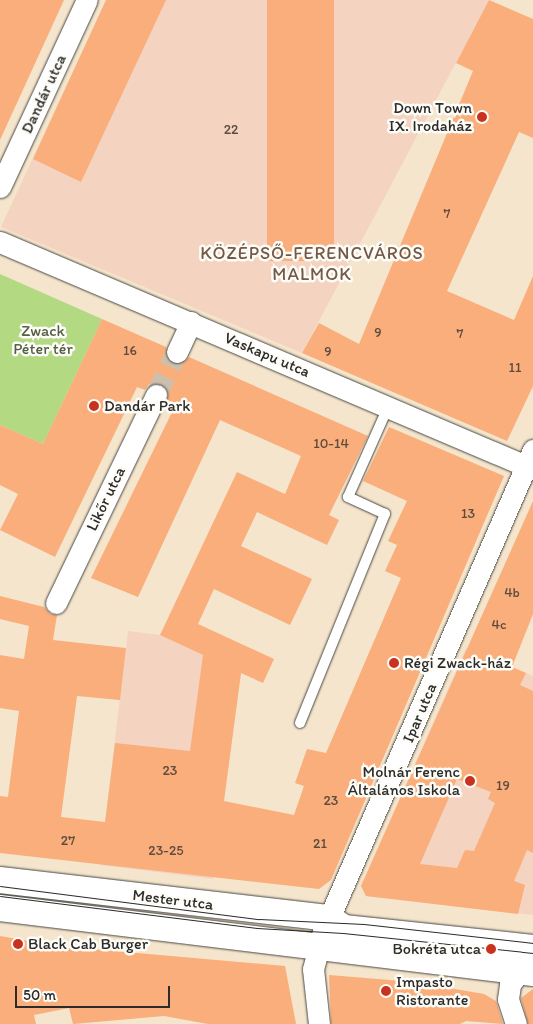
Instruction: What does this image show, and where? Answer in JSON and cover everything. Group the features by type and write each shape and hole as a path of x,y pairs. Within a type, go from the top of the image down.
{"street":[{"name":"Dandár utca","path":"0,187 87,0"},
{"name":"Vaskapu utca","path":"0,242 388,407 531,462"},
{"path":"177,352 191,322"},
{"name":"Likőr utca","path":"56,604 156,395"},
{"name":"Ipar utca","path":"318,948 337,923 531,462"},
{"name":"Mester utca","path":"0,880 533,948"},
{"name":"Mester utca","path":"0,908 527,972"},
{"path":"318,948 313,969 319,1024"},
{"path":"516,1024 508,999 510,984 527,972"}],"lane":[{"path":"300,723 386,514 348,497 388,407"}],"shaded area":[{"path":"106,0 489,0 302,353 1,227"},
{"path":"128,631 160,635 241,673 213,879 100,865"},
{"name":"Molnár Ferenc Általános Iskola","path":"466,648 533,676 533,915 366,896 361,886"}],"green space":[{"name":"Zwack Péter tér","path":"0,274 102,319 43,444 0,425"}],"building":[{"path":"0,0 64,0 0,140"},
{"path":"106,0 166,0 81,182 33,159"},
{"path":"267,0 334,0 334,261 267,261"},
{"path":"489,0 533,19 533,138 519,132 447,291 514,320 533,276 533,386 507,441 302,353 319,323 359,344 473,71 456,63"},
{"path":"102,319 166,347 167,359 172,363 184,362 189,357 368,436 329,515 339,520 327,545 257,512 241,546 312,579 290,625 214,589 198,624 274,659 263,683 241,673 224,801 294,815 304,786 295,783 307,749 326,753 401,578 385,571 397,545 388,541 407,501 363,481 389,427 504,476 331,880 319,889 0,853 0,796 8,797 19,711 0,708 0,655 24,659 29,626 0,619 0,596 44,607 50,614 57,615 53,640 126,648 120,700 77,696 61,817 105,822 115,743 190,751 203,655 160,635 237,472 285,494 301,456 220,420 138,597 91,578 176,404 167,400 167,388 161,384 149,384 145,390 137,387 55,557 0,530 18,494 0,485 0,425 43,444"},
{"name":"Molnár Ferenc Általános Iskola","path":"533,501 533,614 512,667 526,673 520,685 533,691 533,853 527,850 514,881 525,885 518,914 366,896 361,886","holes":["457,779 491,792 488,799 495,803 474,851 465,850 457,868 420,864"]},
{"path":"0,936 58,946 285,966 296,1024 208,1024 164,1016 73,1024 69,1008 34,1015 36,1024 0,1024"},
{"path":"329,975 414,982 484,994 496,1001 503,1024 466,1021 460,1024 331,1024"},
{"path":"533,989 533,1024 528,1024 521,998"}],"tunnel":[{"path":"156,395 177,352"}],"tram line":[{"path":"0,886 259,919 364,924 533,943"},
{"path":"0,896 257,928 343,933 533,953"}],"place":[{"name":"Down Town IX. Irodaház","path":"482,117"},
{"name":"Dandár Park","path":"94,406"},
{"name":"Régi Zwack-ház","path":"394,663"},
{"name":"Molnár Ferenc Általános Iskola","path":"470,781"},
{"name":"Black Cab Burger","path":"18,944"},
{"name":"Bokréta utca","path":"491,949"},
{"name":"Impasto Ristorante","path":"386,991"}],"district":[{"name":"KÖZÉPSŐ-FERENCVÁROS MALMOK","path":"312,264"}]}
